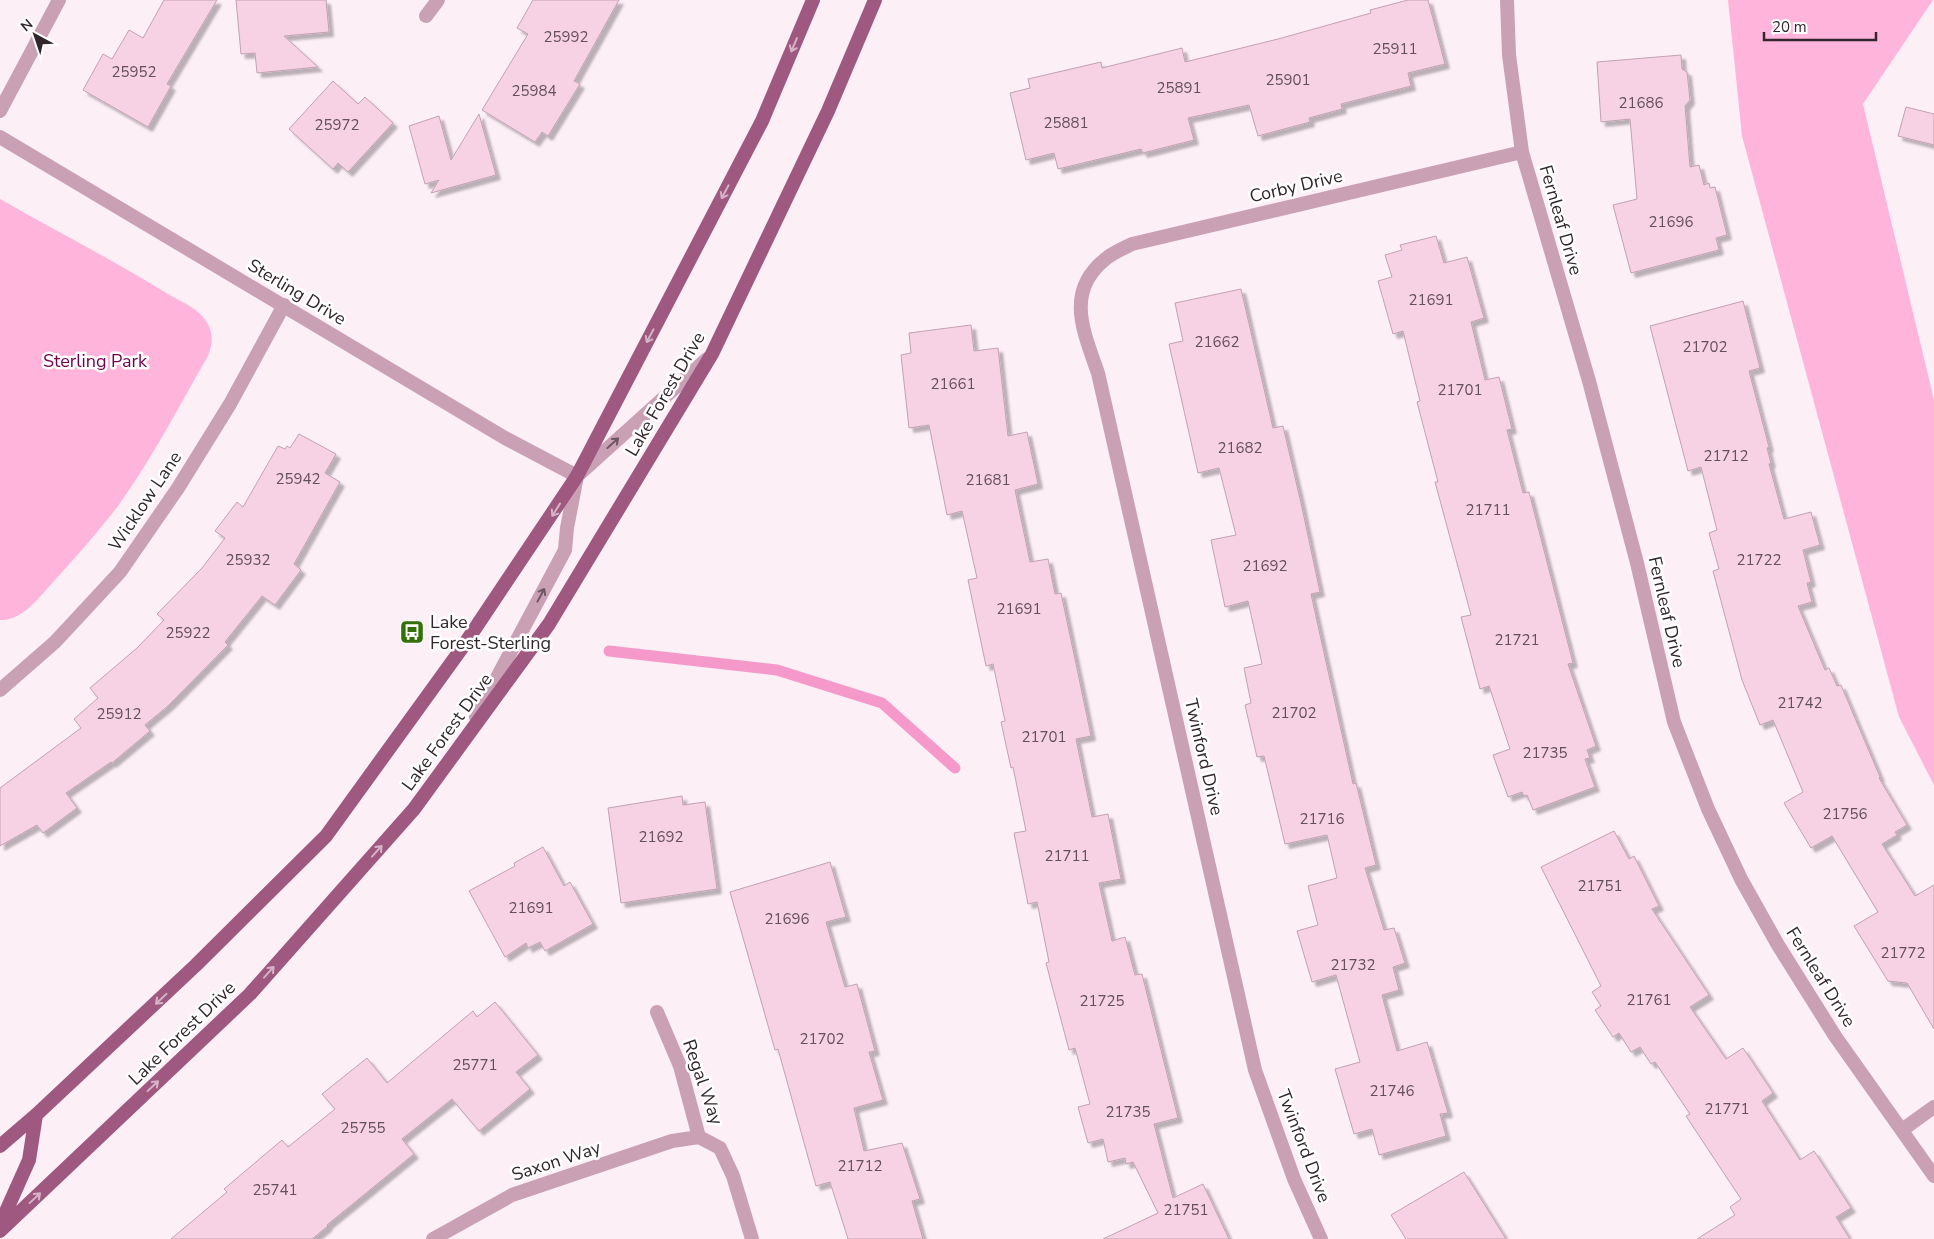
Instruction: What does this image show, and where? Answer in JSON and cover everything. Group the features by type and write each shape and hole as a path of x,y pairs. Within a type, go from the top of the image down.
{"main road":[{"name":"Lake Forest Drive","path":"0,1146 36,1115 196,965 326,836 462,648 577,476 762,121 812,0"},
{"name":"Lake Forest Drive","path":"0,1231 250,994 414,809 549,624 712,354 828,111 875,0"},
{"path":"0,1226 29,1160 36,1115"}],"street":[{"path":"0,111 58,0"},
{"path":"426,16 438,0"},
{"name":"Fernleaf Drive","path":"1507,0 1509,55 1522,152 1589,381 1637,563 1674,722 1708,809 1741,879 1778,945 1835,1036 1934,1176"},
{"name":"Sterling Drive","path":"0,137 505,438 577,476"},
{"name":"Corby Drive","path":"1089,277 1108,257 1132,244 1522,152"},
{"name":"Twinford Drive","path":"1089,277 1080,301 1081,323 1098,373 1255,1070 1294,1180 1321,1239"},
{"name":"Wicklow Lane","path":"0,690 55,642 120,572 178,488 230,404 284,305"},
{"path":"460,746 566,550 567,528 577,476 712,354"},
{"name":"Regal Way","path":"658,1012 680,1066 699,1137 720,1148 733,1176 752,1239"},
{"path":"1902,1130 1934,1107"},
{"name":"Saxon Way","path":"433,1239 512,1194 672,1141 699,1137"}],"green space":[{"path":"1728,0 1933,0 1863,104 1934,400 1934,785 1899,717 1742,136"},
{"name":"Sterling Park","path":"0,199 191,307 200,313 209,326 212,340 208,356 154,451 118,506 43,594 24,612 8,619 0,620"}],"building":[{"path":"164,0 217,0 167,84 171,86 148,127 83,90 103,54 112,59 129,30 143,38"},
{"path":"236,0 326,0 329,32 284,36 318,67 257,73 255,53 241,54"},
{"path":"533,0 619,0 574,81 580,84 548,136 542,132 535,142 482,110 528,34 517,28"},
{"path":"1408,0 1428,0 1445,64 1408,73 1411,86 1341,104 1342,109 1309,118 1310,122 1258,136 1249,105 1188,118 1194,140 1143,153 1141,149 1058,169 1054,153 1026,160 1010,93 1030,88 1028,79 1101,62 1102,68 1182,48 1185,62 1278,39 1371,13 1370,10"},
{"path":"1681,55 1682,69 1687,72 1690,100 1685,106 1690,167 1699,165 1704,185 1709,183 1710,188 1715,187 1727,235 1716,238 1719,250 1631,273 1613,205 1637,199 1630,119 1601,122 1597,62"},
{"path":"333,81 358,104 365,97 393,123 348,172 338,163 333,169 289,129"},
{"path":"1906,107 1934,114 1934,145 1898,136"},
{"path":"479,114 496,175 431,193 439,180 425,184 409,126 439,116 451,160"},
{"path":"1436,236 1444,263 1467,257 1484,318 1471,322 1485,380 1499,377 1512,429 1507,430 1523,493 1529,492 1573,663 1568,664 1596,746 1587,750 1590,758 1585,759 1595,787 1533,810 1527,795 1524,796 1522,792 1508,797 1493,755 1510,749 1489,686 1480,689 1461,617 1471,615 1435,482 1438,482 1417,402 1420,401 1403,331 1393,334 1378,281 1392,277 1385,255 1402,250 1400,245"},
{"path":"1241,289 1273,428 1283,426 1301,503 1320,592 1311,594 1353,784 1356,783 1376,865 1365,868 1384,930 1394,928 1405,963 1393,967 1399,990 1382,995 1397,1051 1427,1042 1448,1113 1440,1114 1446,1136 1379,1155 1372,1129 1354,1134 1335,1069 1360,1062 1336,975 1312,982 1297,931 1318,925 1308,886 1337,878 1327,835 1285,844 1264,756 1257,757 1245,705 1251,703 1244,668 1262,664 1248,601 1225,607 1211,540 1236,535 1219,468 1198,473 1169,344 1183,341 1175,303"},
{"path":"1743,301 1760,368 1749,371 1769,447 1767,448 1771,463 1769,464 1784,519 1811,512 1820,545 1803,550 1811,582 1807,583 1812,602 1798,606 1825,670 1829,668 1837,686 1841,685 1879,778 1907,825 1895,832 1897,835 1882,844 1915,896 1934,885 1934,1029 1907,983 1888,981 1854,926 1878,912 1832,836 1811,848 1784,803 1803,792 1773,720 1760,725 1742,680 1713,571 1719,569 1709,533 1717,530 1701,467 1688,471 1650,326"},
{"path":"971,325 974,351 998,348 1008,436 1027,432 1038,484 1015,490 1030,562 1048,559 1055,594 1061,593 1091,736 1076,739 1092,817 1108,814 1121,879 1099,883 1112,941 1125,937 1135,975 1142,974 1178,1118 1154,1124 1173,1198 1203,1184 1229,1239 1103,1239 1158,1213 1133,1162 1126,1164 1125,1158 1108,1162 1103,1139 1088,1143 1078,1107 1090,1104 1075,1048 1069,1050 1046,963 1049,962 1037,902 1028,904 1014,833 1026,831 1013,767 1011,768 1001,722 1005,721 993,664 986,666 968,580 977,578 962,511 947,515 929,425 909,428 901,355 911,353 909,333"},
{"path":"299,434 336,454 325,473 340,482 294,564 301,570 275,605 262,596 225,642 228,645 169,705 145,725 150,731 112,763 66,793 77,808 43,833 37,825 0,846 0,788 81,728 74,719 98,698 90,688 137,648 164,620 157,614 202,568 225,538 215,531 237,502 243,507 278,446 285,449 287,446 290,448"},
{"path":"682,796 683,805 705,802 717,889 621,903 608,808"},
{"path":"1614,831 1629,859 1634,856 1659,906 1652,909 1709,995 1690,1007 1726,1059 1743,1048 1773,1093 1762,1101 1800,1160 1814,1151 1851,1208 1836,1217 1850,1239 1697,1239 1735,1215 1730,1207 1741,1199 1686,1116 1690,1114 1655,1062 1651,1064 1640,1047 1631,1052 1619,1033 1613,1037 1595,1010 1601,1006 1592,992 1601,986 1541,867"},
{"path":"543,847 564,886 570,882 593,924 545,951 540,942 528,948 526,943 505,957 469,891 515,866 514,863"},
{"path":"830,862 846,917 826,922 845,987 857,984 875,1051 869,1052 883,1100 854,1108 864,1151 902,1143 920,1199 912,1201 923,1239 848,1239 830,1182 816,1186 778,1049 775,1050 730,892"},
{"path":"495,1002 538,1055 516,1072 530,1089 479,1131 452,1099 402,1139 414,1154 312,1239 171,1239 227,1192 224,1189 282,1140 288,1147 335,1109 322,1094 367,1058 387,1083 473,1011 477,1017"},
{"path":"1464,1172 1506,1239 1406,1239 1391,1215"}],"waterway":[{"path":"609,651 777,670 882,703 955,768"}],"place":[{"name":"Lake Forest-Sterling","path":"412,632"}]}
